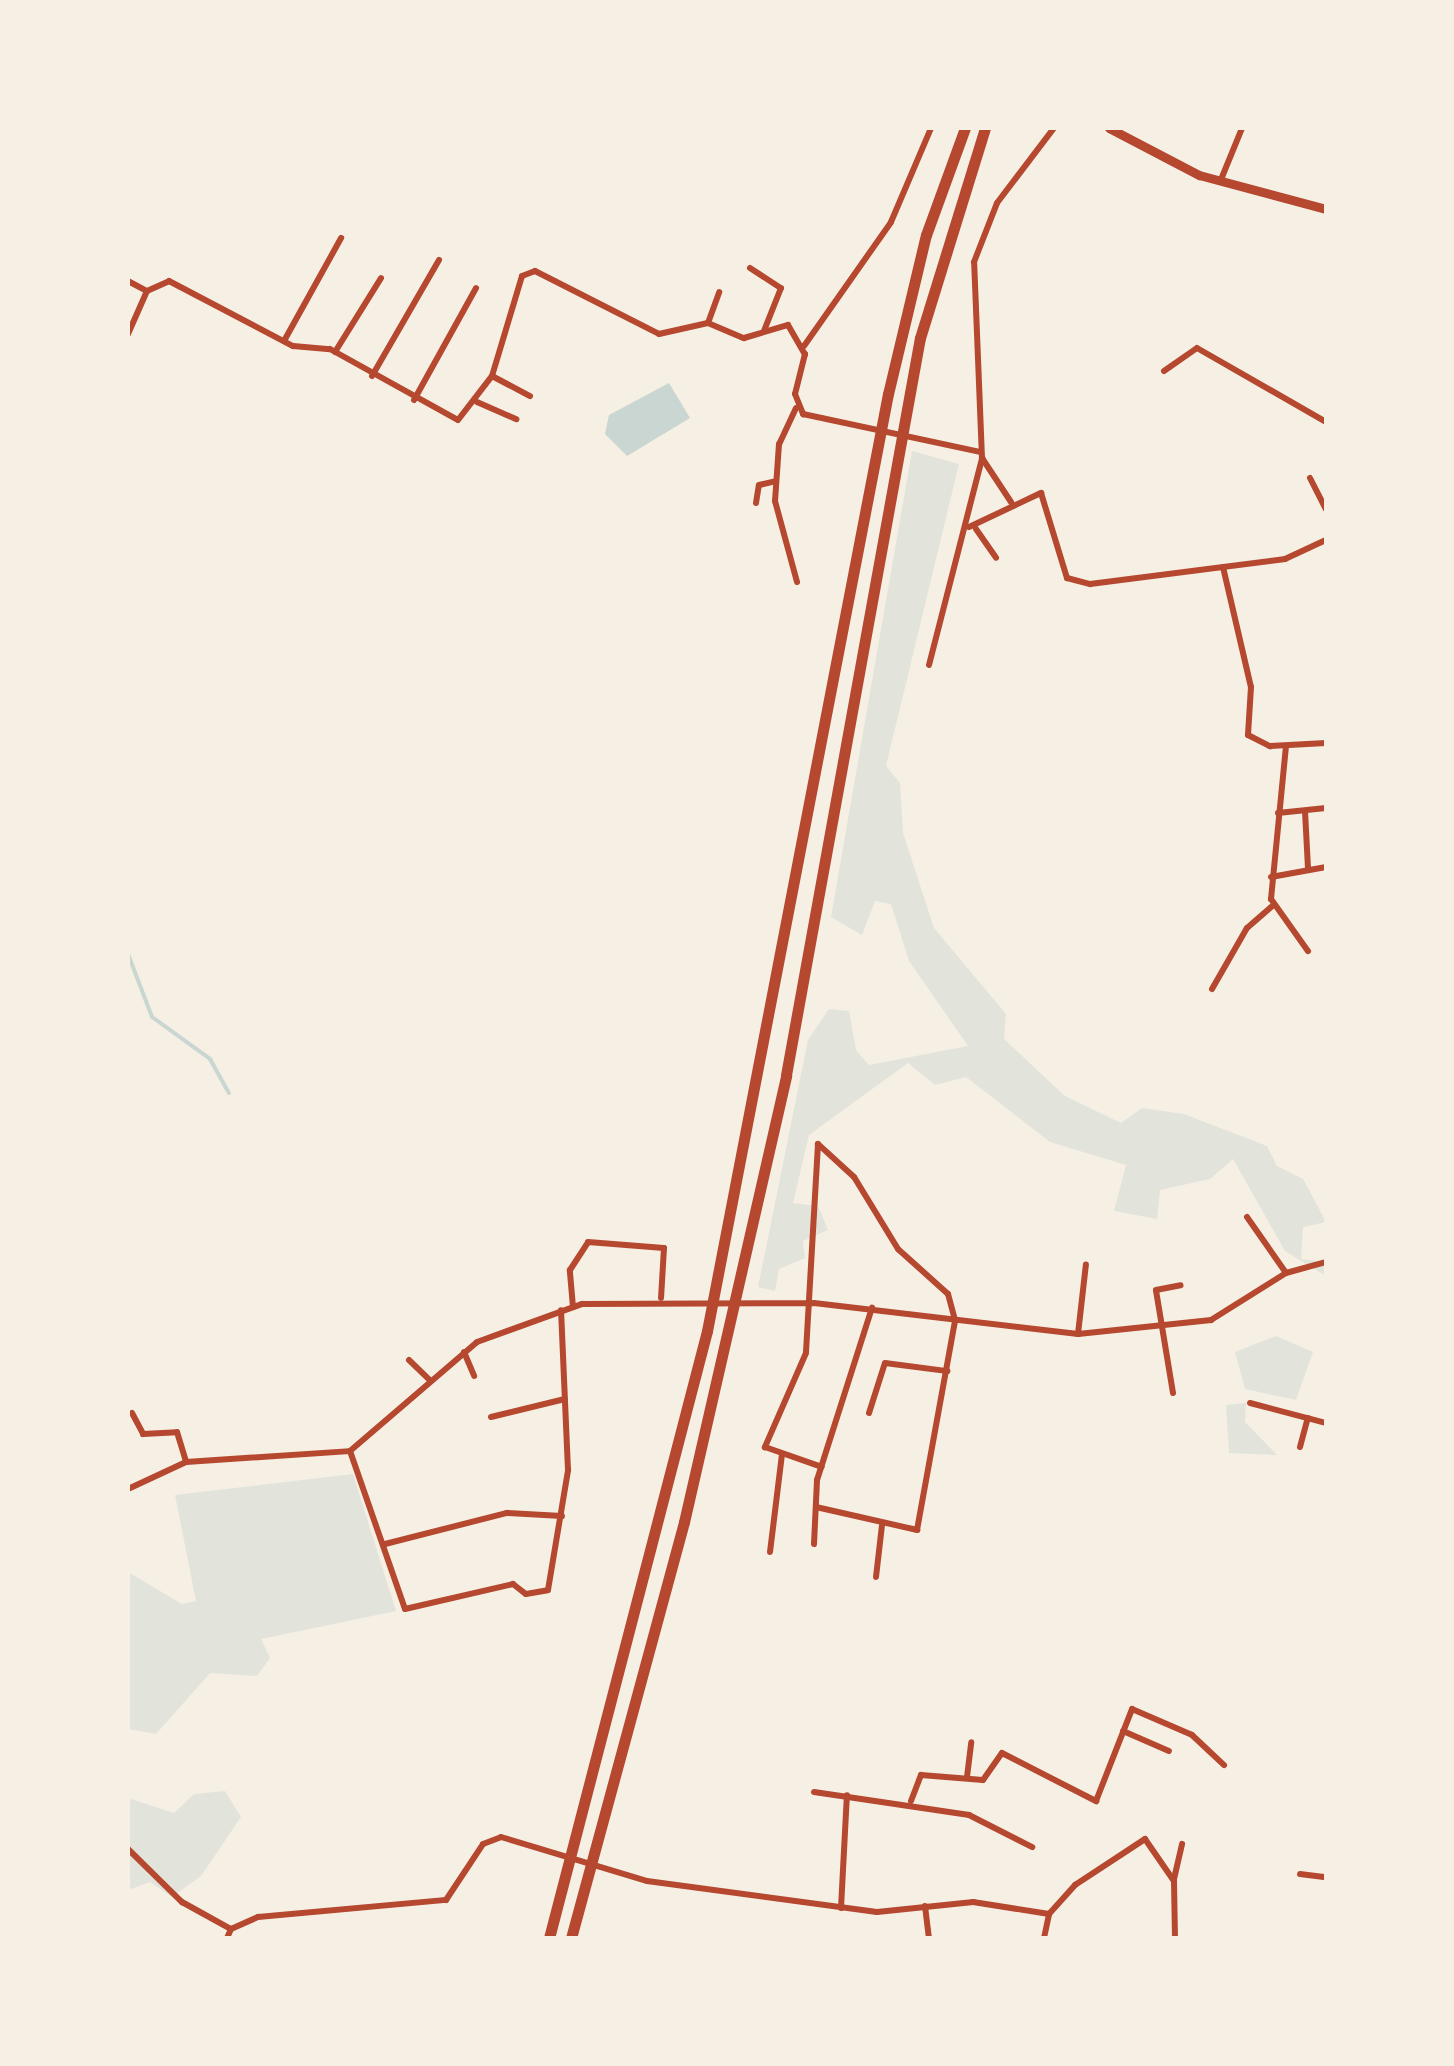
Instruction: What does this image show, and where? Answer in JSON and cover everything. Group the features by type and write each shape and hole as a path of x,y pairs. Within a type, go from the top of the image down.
{"highway":[{"path":"549,1938 707,1331 888,394 926,235 965,128"},
{"path":"571,1938 684,1522 777,1113 905,407 986,128"}],"main road":[{"path":"1109,128 1220,182 1326,210"}],"street":[{"path":"796,582 776,481 796,406 804,348 891,222 931,128"},
{"path":"929,665 973,528 981,454 974,262 997,204 1054,128"},
{"path":"1220,182 1242,128"},
{"path":"284,341 341,238"},
{"path":"372,376 439,260"},
{"path":"750,268 781,288 763,332"},
{"path":"128,334 147,291 160,281 183,286 284,341 335,352 453,421 477,402 492,376 522,276 532,271 652,332 708,323 744,338 788,325 804,348"},
{"path":"335,352 382,278"},
{"path":"128,281 147,291"},
{"path":"414,400 476,288"},
{"path":"708,323 719,292"},
{"path":"1164,370 1197,348 1325,423"},
{"path":"492,376 530,396"},
{"path":"477,402 516,419"},
{"path":"796,406 812,417 981,454 1011,502"},
{"path":"1310,478 1326,508"},
{"path":"756,503 759,486 776,481"},
{"path":"973,528 1011,502 1044,497 1071,582 1285,559 1326,540"},
{"path":"973,528 996,558"},
{"path":"1223,568 1251,687 1246,730 1258,744 1326,743"},
{"path":"1286,746 1271,877 1273,904 1308,951"},
{"path":"1278,813 1326,808"},
{"path":"1304,811 1308,868"},
{"path":"1271,877 1326,866"},
{"path":"1212,989 1247,928 1273,904"},
{"path":"816,1507 882,1526 920,1526 955,1320 948,1294 898,1249 854,1177 818,1144 808,1205 814,1302 806,1354 766,1445 822,1467"},
{"path":"1247,1217 1286,1273"},
{"path":"573,1307 570,1270 588,1242 664,1248 661,1298"},
{"path":"128,1489 186,1462 350,1450 464,1352 573,1307 661,1298 814,1302 1078,1334 1221,1317 1286,1273 1326,1262"},
{"path":"1078,1334 1086,1264"},
{"path":"1173,1393 1156,1290 1181,1284"},
{"path":"814,1544 822,1467 872,1308"},
{"path":"350,1450 406,1609 513,1584 544,1592 562,1516 565,1399 560,1310"},
{"path":"464,1352 474,1376"},
{"path":"410,1360 431,1381"},
{"path":"869,1413 885,1363 947,1371"},
{"path":"491,1417 565,1399"},
{"path":"1250,1404 1326,1423"},
{"path":"132,1412 143,1434 177,1432 186,1462"},
{"path":"1300,1448 1308,1418"},
{"path":"770,1552 782,1454"},
{"path":"386,1544 507,1513 562,1516"},
{"path":"876,1577 882,1526"},
{"path":"912,1801 921,1775 987,1778 1002,1753 1096,1801 1123,1731 1136,1709 1196,1738 1224,1764"},
{"path":"1123,1731 1169,1750"},
{"path":"966,1777 971,1742"},
{"path":"814,1792 912,1801 969,1815 1032,1848"},
{"path":"841,1908 847,1795"},
{"path":"227,1938 232,1928 258,1918 446,1900 483,1844 501,1836 647,1881 841,1908 925,1906 1049,1914"},
{"path":"1044,1938 1049,1914 1139,1840 1163,1854 1174,1880"},
{"path":"1175,1938 1174,1880 1182,1844"},
{"path":"128,1849 182,1902 232,1928"},
{"path":"1300,1874 1326,1877"},
{"path":"925,1906 929,1938"}],"shaded area":[{"path":"669,383 690,418 627,456 605,434 609,415"},
{"path":"912,451 959,464 886,766 900,783 903,833 934,928 1006,1014 1004,1039 1065,1096 1121,1123 1142,1108 1184,1114 1267,1146 1277,1166 1303,1179 1326,1222 1303,1227 1301,1259 1326,1262 1326,1276 1285,1251 1233,1159 1210,1179 1160,1190 1157,1219 1114,1211 1126,1165 1050,1142 966,1077 935,1085 908,1063 809,1135 793,1203 818,1206 828,1230 803,1241 805,1258 779,1269 775,1291 758,1287 808,1040 829,1009 849,1011 856,1050 869,1065 968,1046 909,961 891,904 875,901 862,935 831,917"},
{"path":"1276,1336 1313,1352 1296,1400 1245,1389 1235,1352"},
{"path":"1246,1403 1245,1422 1277,1455 1229,1453 1226,1405"},
{"path":"353,1474 396,1611 261,1639 270,1658 257,1676 210,1673 156,1734 128,1729 128,1572 182,1604 196,1601 175,1495"},
{"path":"225,1791 241,1817 201,1876 172,1897 150,1882 128,1890 128,1798 174,1813 194,1794"}],"waterway":[{"path":"128,954 152,1017 210,1059 229,1093"}]}
